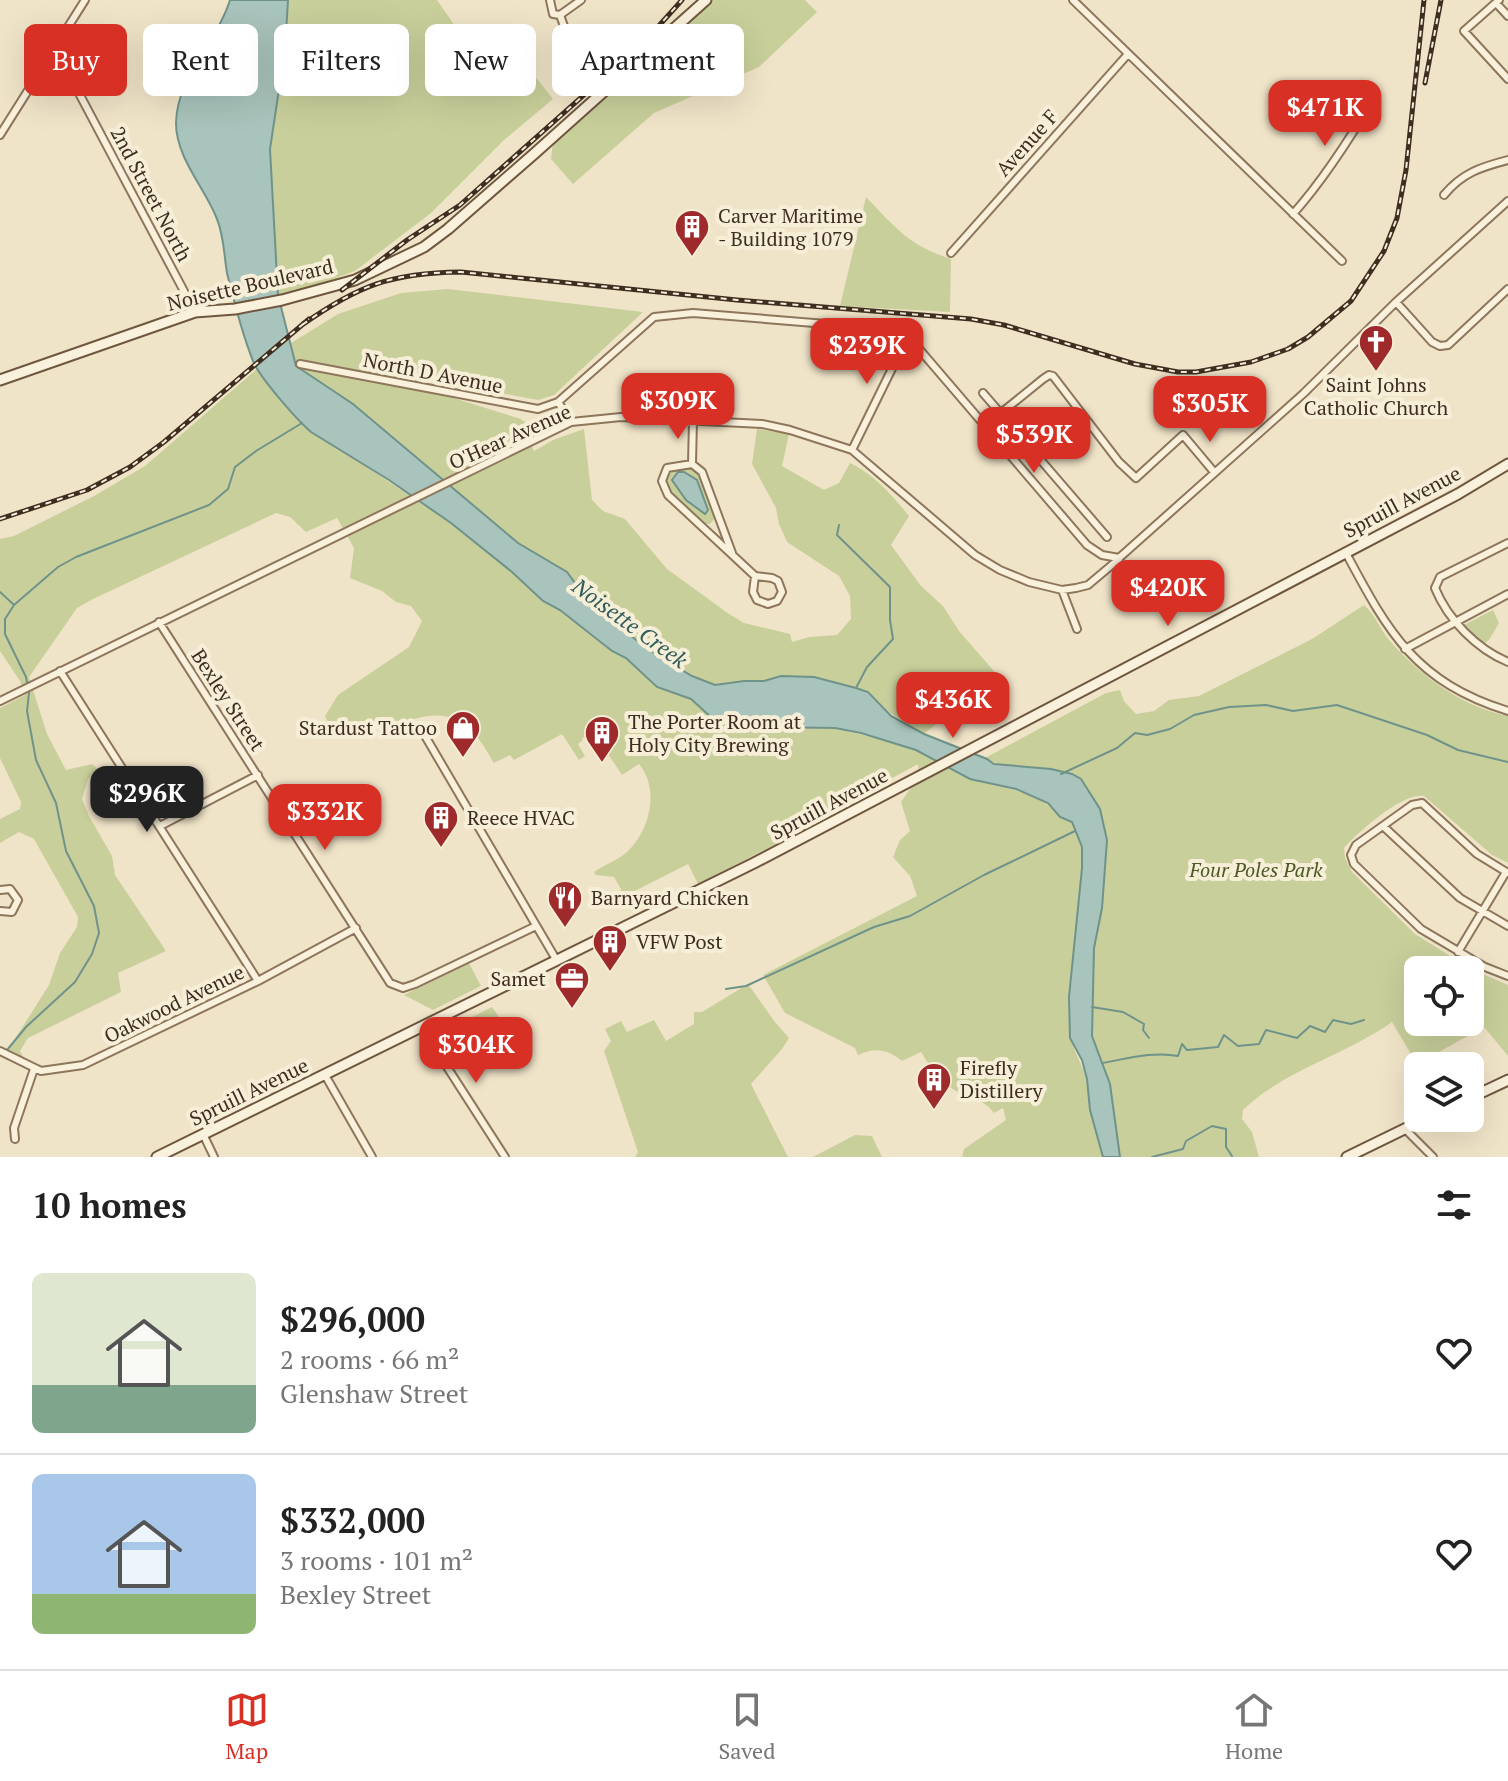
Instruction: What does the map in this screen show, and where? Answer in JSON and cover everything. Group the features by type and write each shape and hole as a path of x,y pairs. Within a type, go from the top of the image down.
{"street":[{"path":"70,24 85,0"},
{"path":"550,0 553,14 560,15 581,0"},
{"name":"Noisette Boulevard","path":"0,380 195,312 235,309 282,300 355,280 424,247 502,182 706,0"},
{"path":"1073,0 1342,261"},
{"path":"1508,16 1498,2 1464,31 1508,79"},
{"path":"560,15 563,24"},
{"name":"Avenue F","path":"951,253 1128,54"},
{"path":"0,135 25,96"},
{"name":"2nd Street North","path":"80,96 195,312"},
{"path":"1293,214 1319,183 1375,96"},
{"path":"1444,195 1475,169 1508,160"},
{"path":"1077,629 1062,590 1088,585 1119,558 1303,394 1396,302 1508,201"},
{"path":"1396,302 1432,342 1440,346 1448,345 1508,289"},
{"path":"571,422 558,402 654,317 693,313 863,327 908,336 1087,545 1102,555 1119,558"},
{"path":"852,450 908,336"},
{"name":"North D Avenue","path":"300,364 538,409 558,402"},
{"path":"1001,413 1043,379 1053,376 1119,462 1136,478 1183,435 1214,472"},
{"path":"983,393 1107,537"},
{"name":"O'Hear Avenue","path":"0,701 571,422 621,417 762,424 852,450 975,555 1029,582 1062,590"},
{"path":"692,464 693,419"},
{"path":"732,553 702,472 692,464 667,468 662,481 668,495 755,576 778,581 782,592 777,601 768,604 757,600 753,592 755,576"},
{"name":"Spruill Avenue","path":"157,1157 557,962 916,779 1458,494 1508,464"},
{"path":"706,531 720,518"},
{"path":"1508,543 1440,577 1436,583 1437,593 1456,622 1487,651 1508,662"},
{"path":"1346,553 1381,617 1419,665 1466,697 1508,711"},
{"path":"1405,649 1508,594"},
{"name":"Bexley Street","path":"159,622 390,983 403,988 536,926"},
{"path":"60,671 258,981"},
{"path":"421,729 557,962"},
{"path":"160,826 258,775"},
{"path":"1458,952 1507,873 1477,854 1422,803 1412,805 1352,850 1354,864 1421,929 1458,952 1485,967 1508,976"},
{"path":"1383,826 1460,898 1508,926"},
{"path":"0,890 10,889 18,900 12,912 0,911"},
{"name":"Oakwood Avenue","path":"34,1069 53,1071 83,1065 258,981 356,928"},
{"path":"422,1028 505,1157"},
{"path":"0,1051 34,1069 14,1128 15,1139"},
{"path":"325,1075 372,1157"},
{"path":"1484,1091 1508,1080"},
{"path":"1347,1157 1404,1129"},
{"path":"1408,1132 1433,1157"},
{"path":"203,1134 214,1157"}],"green space":[{"path":"288,0 437,0 454,24 425,24 425,96 536,96 536,77 553,99 504,140 431,213 355,271 303,290 278,295 270,149 278,96 409,96 409,24 287,24"},
{"path":"713,0 805,0 817,12 759,67 744,74 744,24 686,24"},
{"path":"605,96 693,96 654,113 573,184 551,159 553,142"},
{"path":"866,197 913,241 951,259 950,312 840,306"},
{"path":"448,289 643,312 554,395 538,400 423,379 431,391 521,419 527,424 525,430 534,451 553,440 584,429 592,500 603,511 625,519 667,569 729,614 744,623 790,634 792,642 837,635 851,619 850,596 839,576 787,542 776,508 752,464 757,429 789,434 782,466 824,490 839,483 850,463 875,480 896,500 909,516 891,545 921,586 943,606 959,631 999,677 973,693 924,734 884,709 781,676 764,681 715,685 692,676 657,655 594,609 566,572 518,543 353,404 296,366 291,343 338,314 401,293"},
{"path":"257,369 332,444 451,523 543,601 626,658 657,687 679,693 701,707 834,729 912,749 964,776 1037,798 1072,822 1082,847 1069,997 1073,1046 1087,1079 1090,1110 1103,1157 962,1157 964,1149 1006,1120 1003,1108 994,1113 981,1102 950,1087 936,1074 921,1052 902,1061 881,1050 858,1055 855,1048 785,1013 763,975 917,896 910,876 893,857 900,840 910,831 901,802 919,776 918,764 811,826 698,884 688,864 617,900 621,889 614,877 596,875 594,872 627,852 642,833 650,810 650,797 649,785 639,764 622,775 602,745 590,735 578,744 585,756 579,760 562,734 514,760 510,755 494,763 470,729 461,722 441,716 402,721 384,718 366,731 354,735 332,731 325,716 338,695 409,647 422,621 411,606 396,602 382,591 350,578 354,548 337,518 306,532 290,517 276,513 91,600 77,608 29,677 47,734 66,770 92,764 99,770 88,779 82,799 112,856 115,875 166,951 118,973 121,992 28,1038 20,1051 26,1062 8,1050 49,985 60,953 77,927 78,917 34,839 19,832 0,843 0,819 20,809 21,802 0,758 0,708 25,695 20,681 0,651 0,539 14,536 94,496 145,466"},
{"path":"673,468 688,468 701,475 716,517 710,524 703,524 674,497 666,484 666,477"},
{"name":"Four Poles Park","path":"1364,605 1389,640 1414,666 1442,688 1474,705 1508,716 1508,863 1492,855 1424,796 1415,796 1393,806 1370,823 1344,848 1352,872 1415,934 1450,956 1404,956 1404,1036 1468,1036 1439,1052 1410,1052 1392,1022 1296,1073 1243,1110 1242,1119 1252,1132 1259,1157 1120,1157 1113,1100 1092,1037 1094,948 1102,908 1107,840 1100,809 1072,774 1051,769 1004,767 985,758 1106,693 1120,690 1124,701 1136,714 1154,711 1169,700 1199,696 1312,639"},
{"path":"1493,610 1499,623 1483,644 1464,625"},
{"path":"469,963 481,986 433,1010 404,995"},
{"path":"1484,975 1508,985 1508,1056 1484,1027"},
{"path":"748,984 789,1038 751,1084 788,1157 635,1157 638,1152 604,1051 611,1041 605,1029 621,1021 627,1032 654,1020 666,1041 694,1024 694,1012 702,1012"},
{"path":"492,1007 520,1047 512,1052 482,1029 464,1021"},
{"path":"855,1135 872,1136 882,1157 813,1157"}],"water":[{"path":"230,0 288,0 287,24 274,24 274,96 278,96 270,149 278,295 296,366 353,404 518,543 567,572 594,609 657,655 692,676 715,685 764,681 781,676 814,677 856,688 868,692 891,716 994,764 1051,769 1081,779 1100,809 1107,840 1102,908 1094,948 1092,1036 1110,1084 1120,1157 1103,1157 1090,1110 1082,1060 1070,1038 1069,997 1082,868 1082,847 1072,822 1060,817 1048,803 1016,789 970,779 916,750 861,733 835,728 765,727 713,719 691,699 657,687 626,658 543,601 451,523 311,432 271,388 253,361 245,340 227,273 217,219 186,161 177,136 181,96 258,96 258,24 219,24"},
{"path":"678,472 697,480 708,510 705,514 686,500 672,480"}],"waterway":[{"path":"7,1050 26,1027 75,982 92,954 99,933 94,906 66,851 56,803 36,760 27,711 29,693 26,677 5,634 5,619 14,605 58,567 76,557 209,505 228,489 235,467 302,423"},
{"path":"839,525 837,535 890,587 893,639 867,667 856,688"},
{"path":"0,592 13,604"},
{"path":"1061,774 1117,748 1135,733 1147,735 1170,729 1194,715 1229,707 1266,705 1293,711 1337,705 1427,735 1458,750 1508,762"},
{"path":"726,989 746,986 874,927 910,916 984,875 1075,831"},
{"path":"1092,1007 1123,1012 1144,1024 1143,1030 1149,1038"},
{"path":"1102,1063 1150,1055 1178,1056 1182,1044 1187,1050 1218,1047 1224,1035 1238,1046 1259,1044 1266,1030 1297,1038 1310,1026 1325,1032 1333,1020 1351,1024 1364,1020"},
{"path":"1152,1157 1183,1149 1186,1141 1212,1126 1226,1129 1226,1147 1232,1156"}],"railway":[{"path":"342,290 407,240 460,205 647,39 682,0"},
{"path":"302,325 341,300 377,284 415,275 461,272 737,300 971,319 1004,325 1135,364 1178,372 1196,372 1251,362 1288,349 1308,337 1351,301 1384,251 1397,218 1406,170 1424,0"},
{"path":"1425,83 1441,0"},
{"path":"0,519 87,490 130,467 309,319"}],"place":[{"name":"Carver Maritime - Building 1079","path":"692,258"},
{"name":"Saint Johns Catholic Church","path":"1376,373"},
{"name":"Stardust Tattoo","path":"463,759"},
{"name":"The Porter Room at Holy City Brewing","path":"602,764"},
{"name":"Reece HVAC","path":"441,849"},
{"name":"Barnyard Chicken","path":"565,929"},
{"name":"VFW Post","path":"610,973"},
{"name":"Samet","path":"572,1010"},
{"name":"Firefly Distillery","path":"934,1111"}],"water label":[{"name":"Noisette Creek","path":"630,623"}]}
